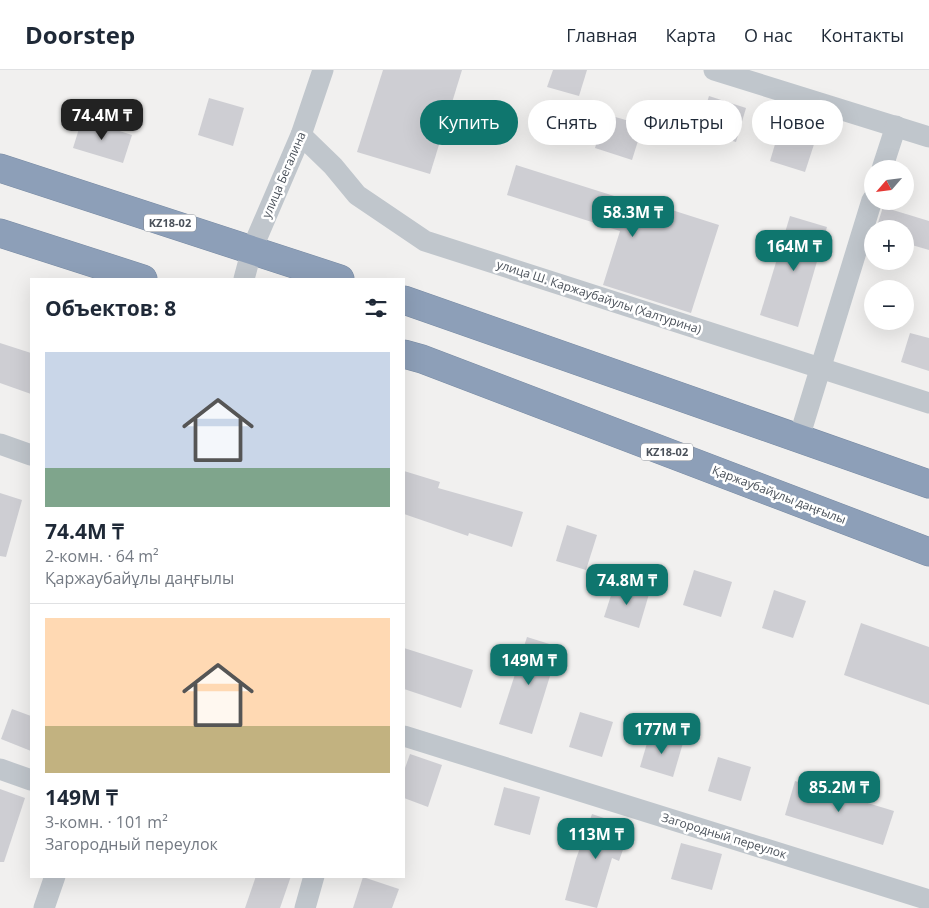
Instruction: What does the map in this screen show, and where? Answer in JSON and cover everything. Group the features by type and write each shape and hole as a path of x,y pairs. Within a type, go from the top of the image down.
{"highway":[{"name":"KZ18-02","path":"0,168 337,278"},
{"path":"0,232 139,278"},
{"path":"405,300 929,484"},
{"name":"Қаржаубайұлы даңғылы","path":"405,354 422,359 929,552"}],"street":[{"name":"улица Бегалина","path":"244,278 252,249 301,136 323,70"},
{"path":"714,70 929,137"},
{"path":"885,160 896,126"},
{"name":"улица Ш. Каржаубайулы (Халтурина)","path":"301,136 332,166 357,195 425,241 929,402"},
{"path":"799,438 869,210"},
{"path":"0,444 30,455"},
{"name":"Загородный переулок","path":"405,736 929,900"},
{"path":"0,769 30,780"},
{"path":"44,908 55,878"},
{"path":"305,908 313,878"}],"building":[{"path":"383,70 462,70 453,100 420,100 420,145 439,145 430,174 357,152"},
{"path":"553,70 587,70 579,96 547,87"},
{"path":"709,96 721,100 708,100"},
{"path":"209,98 244,108 233,146 198,135"},
{"path":"742,107 746,108 742,122"},
{"path":"616,117 626,120 626,145 637,145 632,160 595,148 596,145 616,145"},
{"path":"82,119 132,135 123,163 73,148"},
{"path":"775,145 814,145 805,172 770,161"},
{"path":"516,165 630,201 631,197 719,225 691,313 603,285 620,231 507,195"},
{"path":"882,210 893,210 929,221 929,250 914,246 914,220 879,220"},
{"path":"790,216 827,227 798,327 760,315"},
{"path":"910,333 929,338 929,371 901,362"},
{"path":"0,343 30,353 30,394 0,383"},
{"path":"405,471 440,482 438,488 523,512 512,547 469,533 468,536 405,514"},
{"path":"0,493 22,500 6,557 0,556"},
{"path":"567,525 597,535 586,570 556,561"},
{"path":"694,570 732,582 721,617 683,605"},
{"path":"615,583 649,594 639,628 604,617"},
{"path":"774,590 806,601 793,638 762,628"},
{"path":"861,623 929,647 929,705 844,675"},
{"path":"527,637 559,647 532,734 499,724"},
{"path":"405,648 473,670 461,708 405,689"},
{"path":"12,709 30,716 30,751 1,739"},
{"path":"580,712 613,722 602,757 569,747"},
{"path":"650,733 683,743 673,777 640,767"},
{"path":"410,754 442,765 428,807 405,798 405,768"},
{"path":"718,757 751,767 741,801 708,791"},
{"path":"795,781 894,811 883,845 785,815"},
{"path":"504,787 540,797 530,835 494,825"},
{"path":"0,789 25,798 4,862 0,862"},
{"path":"592,814 631,827 619,861 612,858 597,908 565,900 576,859"},
{"path":"681,843 722,854 712,890 671,879"},
{"path":"255,878 290,878 280,908 245,908"},
{"path":"363,878 399,889 392,908 353,908"}]}
